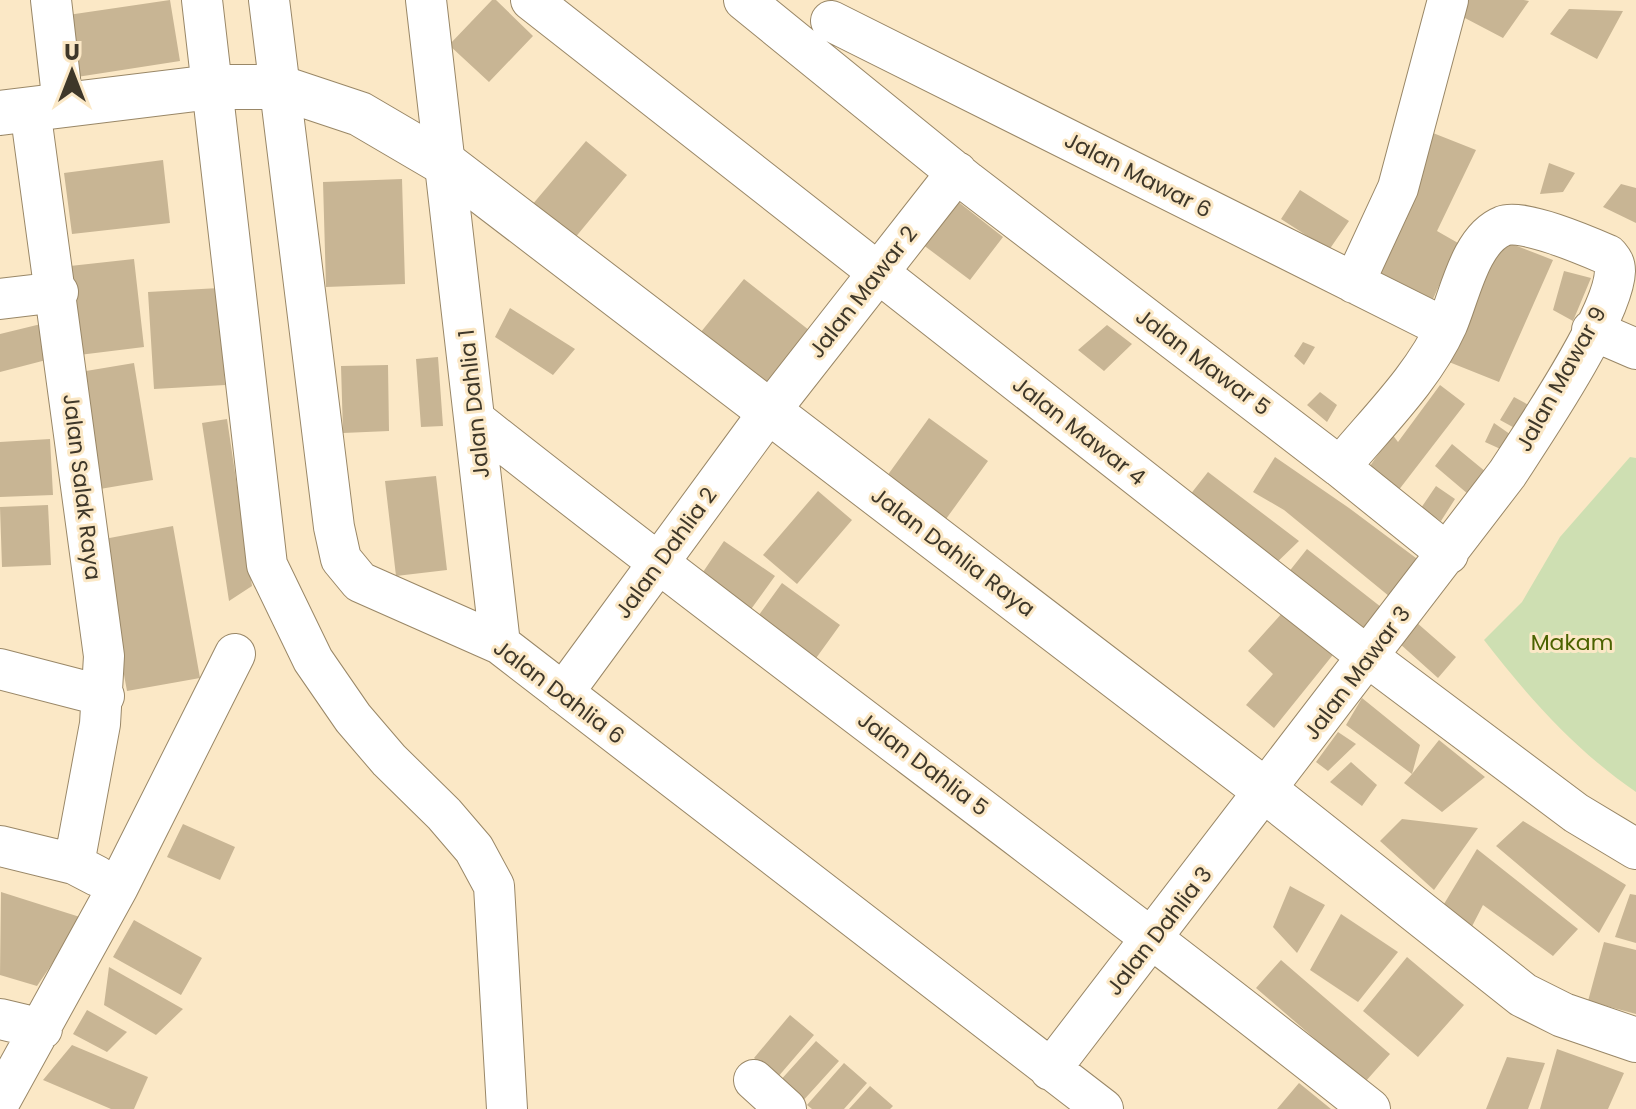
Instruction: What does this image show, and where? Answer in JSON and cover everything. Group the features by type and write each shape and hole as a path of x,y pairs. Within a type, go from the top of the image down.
{"street":[{"name":"Jalan Salak Raya","path":"51,0 31,109 58,292 104,656 104,696 74,864"},
{"path":"202,0 243,86"},
{"path":"269,0 243,86 267,565 313,660 353,718 474,849 494,886 507,1109"},
{"name":"Jalan Dahlia 1","path":"426,0 500,644"},
{"name":"Jalan Mawar 4","path":"531,0 1368,657 1576,813 1636,849"},
{"path":"744,0 826,25"},
{"path":"1354,283 1398,188 1448,0"},
{"name":"Jalan Mawar 5","path":"826,25 957,172 1448,554"},
{"name":"Jalan Mawar 6","path":"826,25 1445,328"},
{"path":"31,109 243,86"},
{"name":"Jalan Dahlia Raya","path":"243,86 360,114 447,165 1267,792 1523,995 1563,1015 1636,1040"},
{"name":"Jalan Dahlia 6","path":"243,86 341,559 360,582 500,644 1103,1109"},
{"name":"Jalan Mawar 2","path":"769,412 957,172"},
{"name":"Jalan Mawar 9","path":"1340,467 1408,386 1445,328 1486,236 1505,224 1525,226 1608,255 1615,263 1615,274 1592,330 1546,414 1448,554"},
{"path":"0,299 58,292"},
{"path":"1592,330 1636,349"},
{"name":"Jalan Dahlia 2","path":"563,693 769,412"},
{"name":"Jalan Dahlia 5","path":"475,420 657,565 1155,938 1370,1109"},
{"name":"Jalan Mawar 3","path":"1267,792 1448,554"},
{"path":"0,1101 118,887 235,654"},
{"path":"0,669 104,696"},
{"name":"Jalan Dahlia 3","path":"1050,1070 1267,792"},
{"path":"0,846 74,864 118,887"},
{"path":"0,1019 42,1029"},
{"path":"754,1080 786,1109"}],"green space":[{"name":"Makam","path":"1630,457 1636,458 1636,792 1593,759 1554,722 1484,640 1522,602 1560,537"}],"building":[{"path":"170,0 180,61 77,77 68,15"},
{"path":"492,0 496,0 533,36 489,82 449,45"},
{"path":"1468,0 1529,1 1503,38 1463,17"},
{"path":"1569,9 1623,11 1597,59 1550,34"},
{"path":"1433,133 1476,150 1437,231 1458,243 1429,308 1370,285"},
{"path":"586,141 627,175 574,239 532,205"},
{"path":"163,160 170,223 72,234 64,173"},
{"path":"1549,163 1575,173 1563,192 1540,194"},
{"path":"402,179 405,284 326,287 323,182"},
{"path":"1621,184 1636,188 1636,223 1603,207"},
{"path":"1300,190 1349,221 1329,250 1281,219"},
{"path":"956,200 1003,237 970,280 922,244"},
{"path":"1499,239 1553,260 1499,382 1449,362"},
{"path":"134,259 144,347 79,355 70,266"},
{"path":"1564,271 1591,278 1573,321 1553,310"},
{"path":"744,279 814,334 767,394 696,338"},
{"path":"219,288 225,385 154,389 148,292"},
{"path":"510,308 575,349 553,375 495,337"},
{"path":"41,324 50,359 0,372 0,334"},
{"path":"1107,325 1132,344 1104,371 1078,350"},
{"path":"1303,342 1315,347 1304,365 1294,356"},
{"path":"438,357 443,426 421,427 416,359"},
{"path":"134,363 153,480 94,490 74,373"},
{"path":"388,365 389,431 343,433 341,366"},
{"path":"1440,385 1465,404 1398,491 1368,469 1392,434 1398,442"},
{"path":"1320,392 1337,405 1327,422 1307,405"},
{"path":"1514,397 1534,408 1520,431 1500,420"},
{"path":"929,418 988,461 946,519 887,476"},
{"path":"227,419 252,586 229,601 202,423"},
{"path":"1494,423 1517,439 1507,452 1485,442"},
{"path":"50,439 53,495 0,497 0,442"},
{"path":"1452,444 1486,472 1468,494 1435,466"},
{"path":"1275,457 1428,567 1395,601 1284,510 1253,492"},
{"path":"1208,472 1299,541 1270,569 1182,505"},
{"path":"436,476 447,570 396,576 385,481"},
{"path":"1436,486 1455,499 1441,521 1421,508"},
{"path":"818,491 852,520 797,584 763,555"},
{"path":"48,505 51,565 2,567 0,507"},
{"path":"173,526 200,678 127,691 99,540"},
{"path":"724,541 775,576 749,612 699,578"},
{"path":"1307,549 1381,607 1358,636 1284,578"},
{"path":"782,583 840,625 814,661 756,619"},
{"path":"1284,611 1336,651 1274,728 1246,705 1273,674 1248,651"},
{"path":"1416,622 1456,657 1438,678 1399,643"},
{"path":"1362,698 1420,745 1412,774 1346,725"},
{"path":"1338,732 1356,744 1328,771 1316,762"},
{"path":"1439,740 1485,777 1442,812 1404,783"},
{"path":"1351,762 1377,785 1362,806 1330,782"},
{"path":"1402,819 1478,828 1434,890 1380,841"},
{"path":"1523,821 1626,885 1599,933 1496,846"},
{"path":"183,824 235,847 220,880 167,857"},
{"path":"1477,849 1578,929 1553,956 1483,905 1468,934 1441,909"},
{"path":"1290,886 1325,905 1297,953 1273,927"},
{"path":"1,892 83,918 37,986 0,975"},
{"path":"1630,894 1636,895 1636,943 1615,937"},
{"path":"1341,914 1398,952 1358,1002 1310,970"},
{"path":"134,920 202,958 181,995 113,957"},
{"path":"1604,942 1636,950 1636,1014 1588,1001"},
{"path":"1407,957 1464,1005 1418,1057 1363,1011"},
{"path":"1281,960 1390,1054 1365,1082 1256,988"},
{"path":"109,967 183,1009 156,1035 104,1005"},
{"path":"87,1010 127,1032 107,1052 73,1034"},
{"path":"790,1015 814,1035 777,1078 754,1058"},
{"path":"816,1041 839,1061 801,1103 778,1083"},
{"path":"72,1045 148,1077 134,1109 111,1109 43,1080"},
{"path":"1557,1049 1624,1073 1608,1109 1540,1109"},
{"path":"1507,1057 1545,1063 1528,1109 1486,1109"},
{"path":"844,1063 867,1083 844,1109 812,1109 807,1105"},
{"path":"1299,1083 1331,1109 1277,1109"},
{"path":"870,1086 893,1106 890,1109 849,1109"}]}
